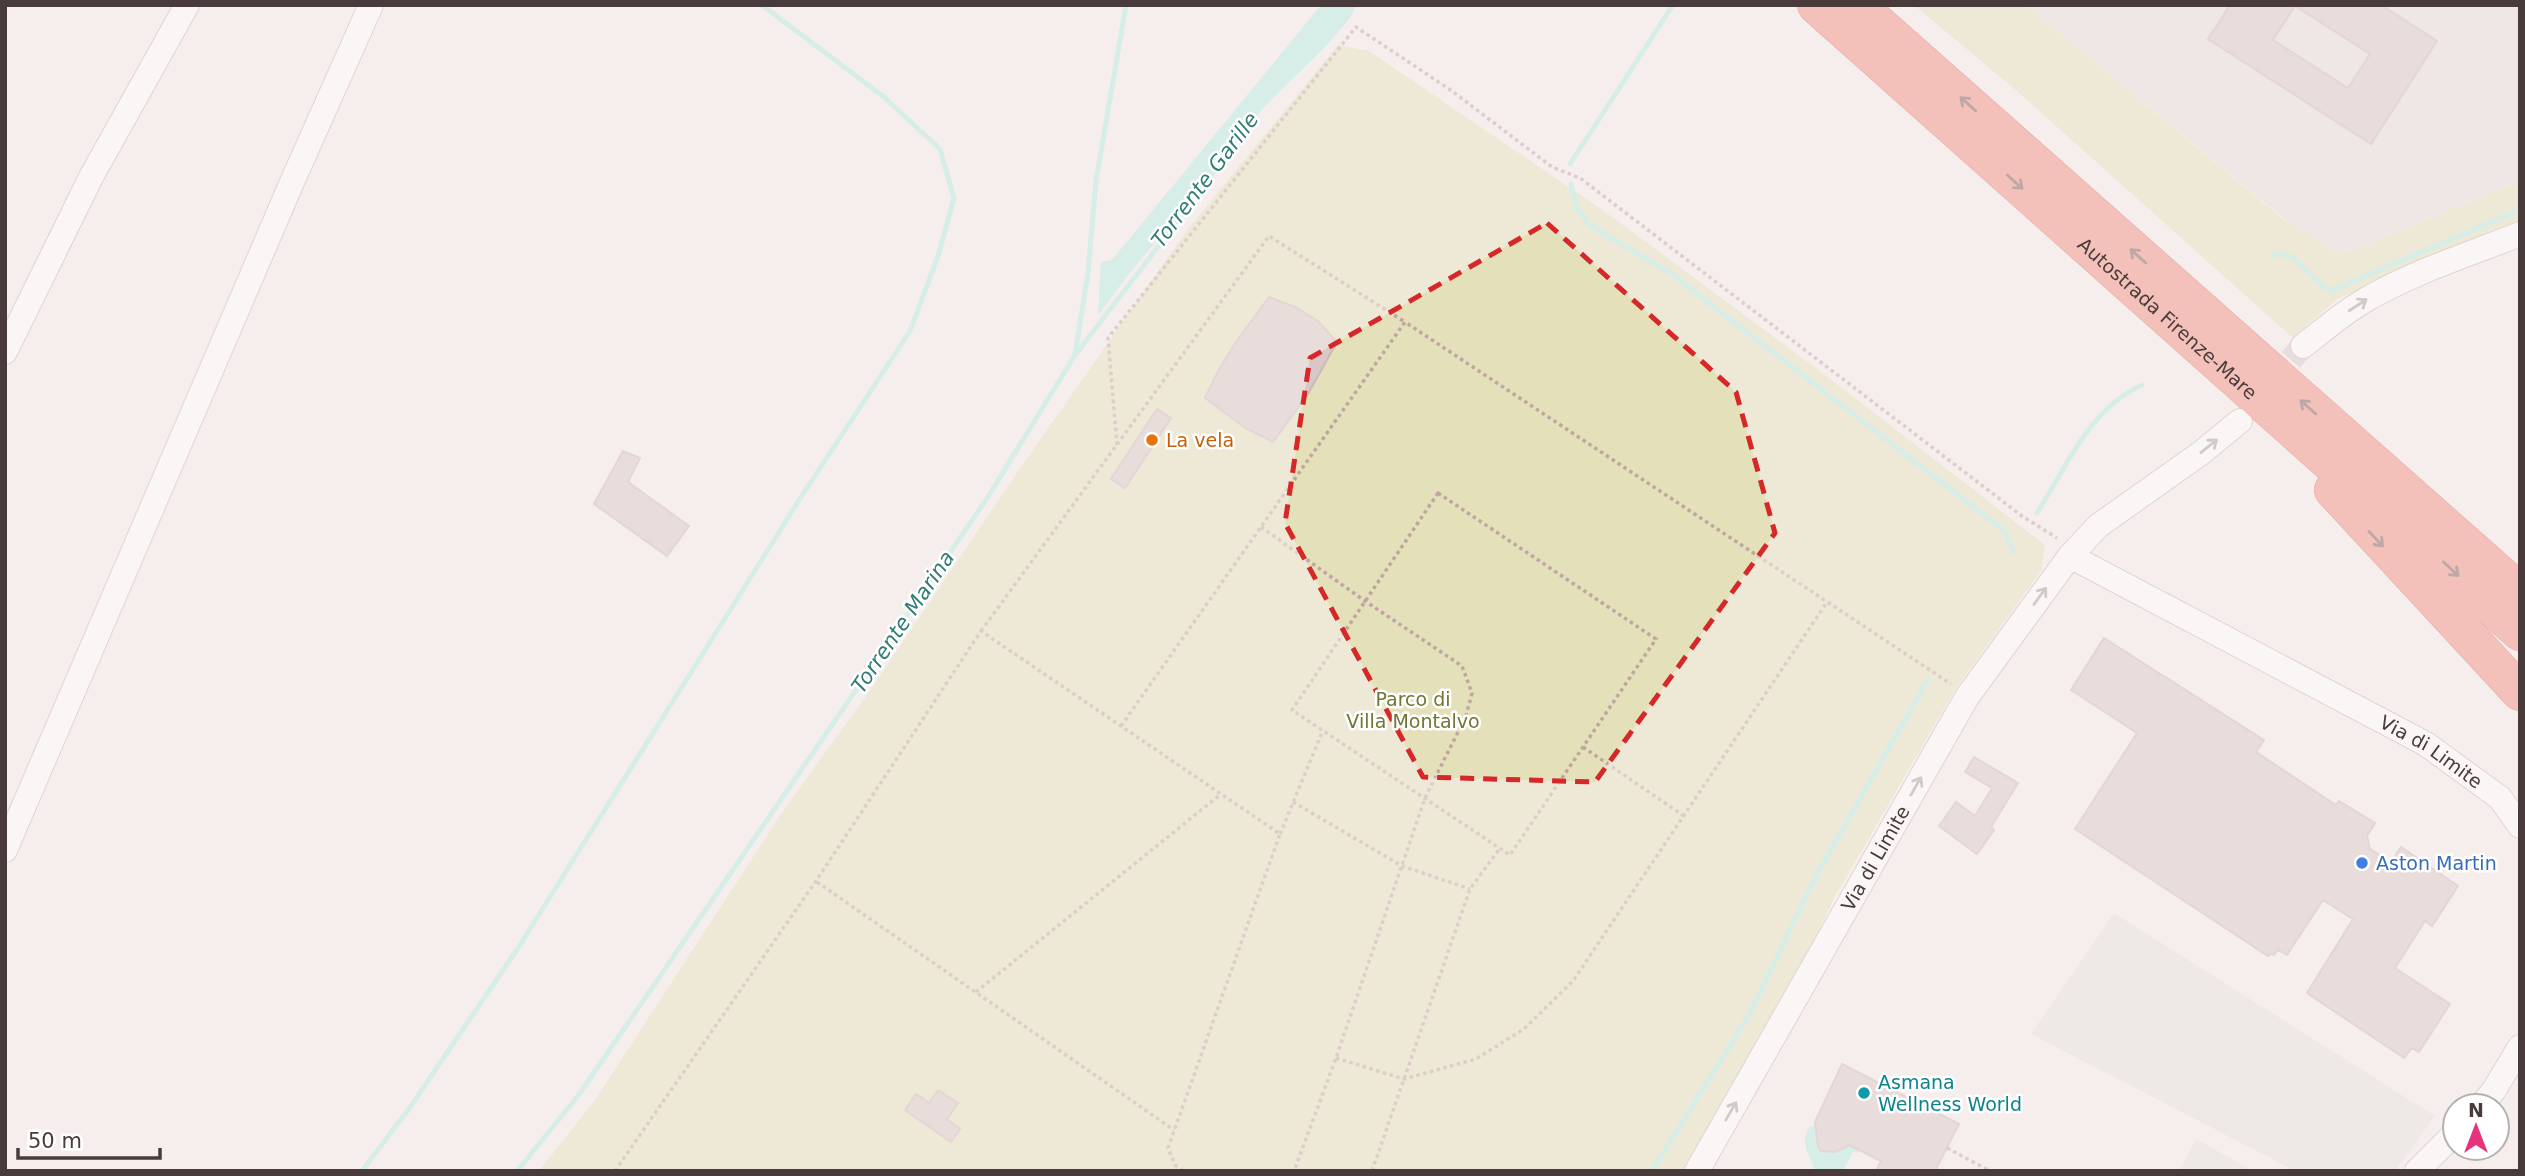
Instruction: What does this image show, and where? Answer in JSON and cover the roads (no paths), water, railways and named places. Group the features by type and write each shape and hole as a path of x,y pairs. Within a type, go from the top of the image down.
{"highway":[{"name":"Autostrada Firenze-Mare","path":"1816,5 2520,632"},
{"name":"Autostrada Firenze-Mare","path":"1857,5 2520,592"},
{"path":"2290,426 2335,494 2520,692"}],"street":[{"path":"5,352 90,177 187,5"},
{"path":"5,850 371,5"},
{"path":"2304,346 2371,296 2520,234"},
{"name":"Via di Limite","path":"1697,1171 1967,696 2070,556 2098,526 2201,453 2240,421"},
{"name":"Via di Limite","path":"2070,556 2426,744 2500,798 2520,826"},
{"path":"2492,1092 2520,1048"},
{"path":"2417,1171 2441,1147"}],"water":[{"path":"1321,5 1356,5 1350,18 1326,46 1265,106 1098,315 1101,262 1112,260"},
{"path":"1817,1124 1818,1146 1821,1151 1835,1152 1849,1145 1859,1150 1857,1153 1853,1151 1843,1171 1815,1171 1805,1139 1809,1127"}],"waterway":[{"path":"362,1171 411,1106 518,948 803,494 910,331 938,256 954,198 940,149 884,97 762,5"},
{"name":"Torrente Marina","path":"517,1171 578,1096 986,500 1075,355 1088,273 1096,181 1126,5"},
{"path":"1570,164 1673,5"},
{"name":"Torrente Garille","path":"1076,354 1232,147"},
{"path":"1571,184 1577,208 1589,225 1669,272 2006,532 2013,552"},
{"path":"2272,257 2279,253 2292,257 2323,286 2329,290 2335,289 2520,210"},
{"path":"2037,513 2069,458 2094,423 2124,395 2142,385"},
{"path":"1652,1171 1749,1015 1816,876 1928,679"}],"tunnel":[{"path":"2267,387 2303,346"}],"place":[{"name":"La vela","path":"1152,440"},
{"name":"Aston Martin","path":"2362,863"},
{"name":"Asmana Wellness World","path":"1864,1093"}],"park label":[{"name":"Parco di Villa Montalvo","path":"1413,710"}]}
